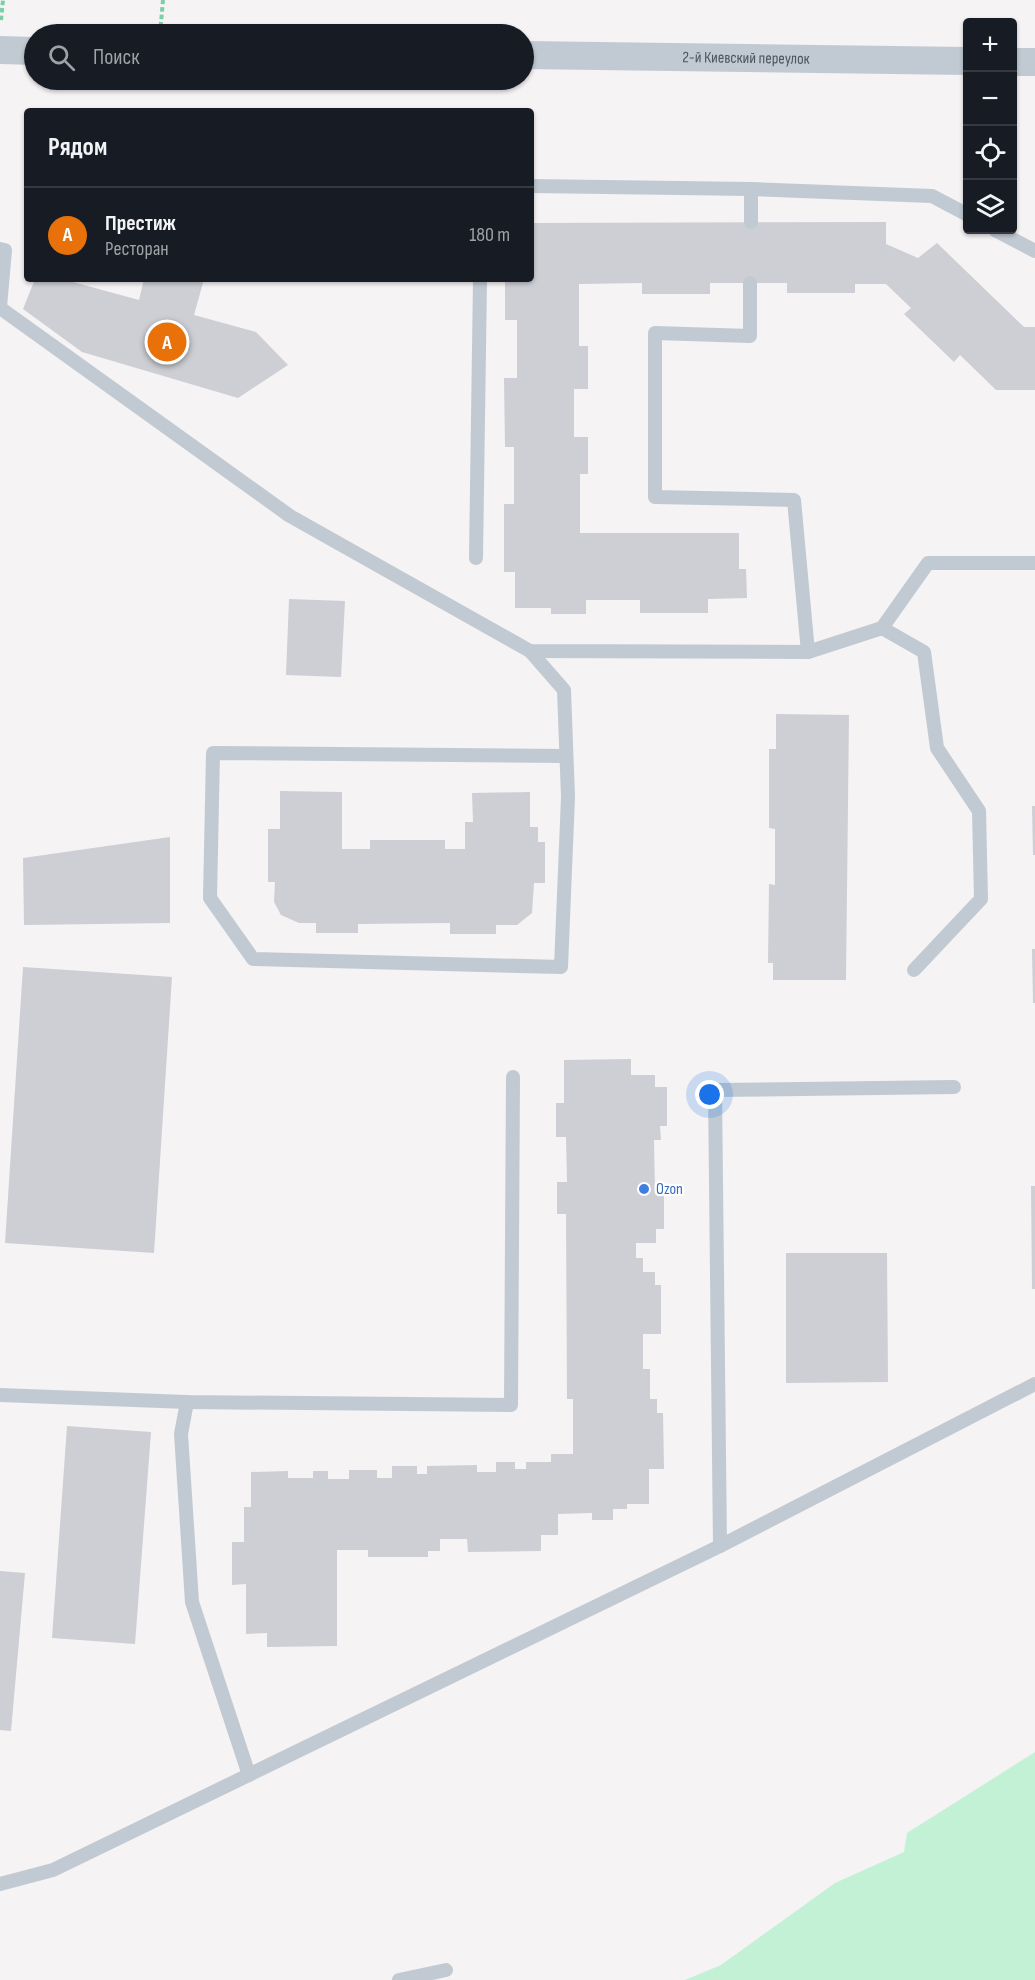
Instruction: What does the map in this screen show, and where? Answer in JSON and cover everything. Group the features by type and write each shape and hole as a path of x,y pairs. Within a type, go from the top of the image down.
{"street":[{"path":"0,50 24,51"},
{"name":"2-й Киевский переулок","path":"534,55 963,61"},
{"path":"1017,62 1035,62"}],"lane":[{"path":"534,186 752,189 932,196 963,212"},
{"path":"751,222 752,189"},
{"path":"1003,234 1035,251"},
{"path":"0,249 4,250 0,308 290,516 530,651 564,690 568,797 561,967 253,959 210,898 213,753 566,756"},
{"path":"476,558 480,282"},
{"path":"750,283 750,336 655,333 655,497 794,500 808,652"},
{"path":"530,651 808,652 882,628 928,563 1035,563"},
{"path":"882,628 924,652 937,748 979,811 981,899 914,970"},
{"path":"0,1395 187,1402 511,1405 513,1077"},
{"path":"720,1546 715,1090 954,1087"},
{"path":"0,1884 53,1870 249,1776 720,1546 1035,1384"},
{"path":"187,1402 181,1434 192,1602 249,1776"},
{"path":"399,1980 446,1970"}],"path":[{"path":"161,24 162,0"}],"green space":[{"path":"1035,1752 1035,1980 685,1980 721,1965 835,1883 904,1852 907,1833"}],"building":[{"path":"886,222 886,244 918,258 937,243 1024,327 1035,327 1035,390 996,390 960,355 954,362 904,314 911,308 886,284 855,284 855,293 787,293 787,283 710,283 710,294 642,294 642,283 579,284 579,346 588,346 588,389 574,389 574,437 588,437 588,474 580,474 580,533 739,533 739,569 746,569 747,598 708,599 708,613 640,613 640,600 586,600 586,614 551,614 551,608 515,608 515,572 504,572 504,504 514,504 514,447 505,447 504,378 517,378 517,320 505,320 505,282 534,282 534,223"},
{"path":"34,282 73,282 139,300 143,282 203,282 194,315 256,332 288,365 238,398 82,352 23,309"},
{"path":"289,599 345,601 341,677 286,675"},
{"path":"776,714 849,715 846,980 773,980 773,963 768,963 769,884 775,885 775,829 769,828 769,749 776,749"},
{"path":"280,791 342,792 342,849 370,849 370,840 445,840 445,849 465,849 465,822 473,822 472,793 530,792 530,827 538,827 538,842 545,842 545,883 534,883 532,913 517,925 496,925 496,934 450,934 450,923 358,924 358,933 316,933 316,923 299,923 281,915 274,902 275,882 268,882 268,829 280,829"},
{"path":"1032,806 1035,806 1035,855 1033,855"},
{"path":"170,837 170,923 24,925 23,858"},
{"path":"1032,949 1035,949 1035,1003 1033,1003"},
{"path":"23,967 172,977 154,1253 5,1243"},
{"path":"631,1059 631,1075 655,1075 655,1087 667,1087 667,1126 660,1126 661,1140 654,1140 655,1194 664,1194 664,1229 656,1229 656,1243 636,1243 636,1258 643,1258 643,1272 655,1272 655,1285 661,1285 661,1334 643,1334 643,1369 650,1369 650,1399 657,1399 657,1413 663,1413 664,1469 649,1469 649,1504 627,1504 627,1509 613,1509 613,1520 592,1520 592,1513 558,1514 558,1535 541,1535 541,1551 468,1552 467,1539 440,1539 440,1551 428,1551 428,1557 368,1557 368,1550 337,1550 337,1646 267,1647 267,1633 246,1634 246,1584 232,1585 232,1542 244,1542 244,1507 251,1507 251,1472 288,1471 288,1478 313,1478 313,1471 328,1471 328,1479 349,1479 349,1470 377,1470 377,1478 392,1478 392,1466 417,1466 417,1474 427,1474 427,1466 477,1465 477,1472 496,1472 496,1462 515,1462 515,1469 526,1469 526,1462 551,1462 551,1454 573,1454 573,1399 567,1399 566,1214 557,1214 557,1182 567,1182 566,1137 556,1137 556,1103 564,1103 564,1060"},
{"path":"1031,1186 1035,1186 1035,1289 1032,1289"},
{"path":"786,1253 887,1253 888,1382 786,1383"},
{"path":"67,1426 151,1432 135,1644 52,1638"},
{"path":"0,1571 25,1573 11,1731 0,1730"}],"place":[{"name":"Престиж","path":"167,342"},
{"name":"Ozon","path":"644,1189"}]}
